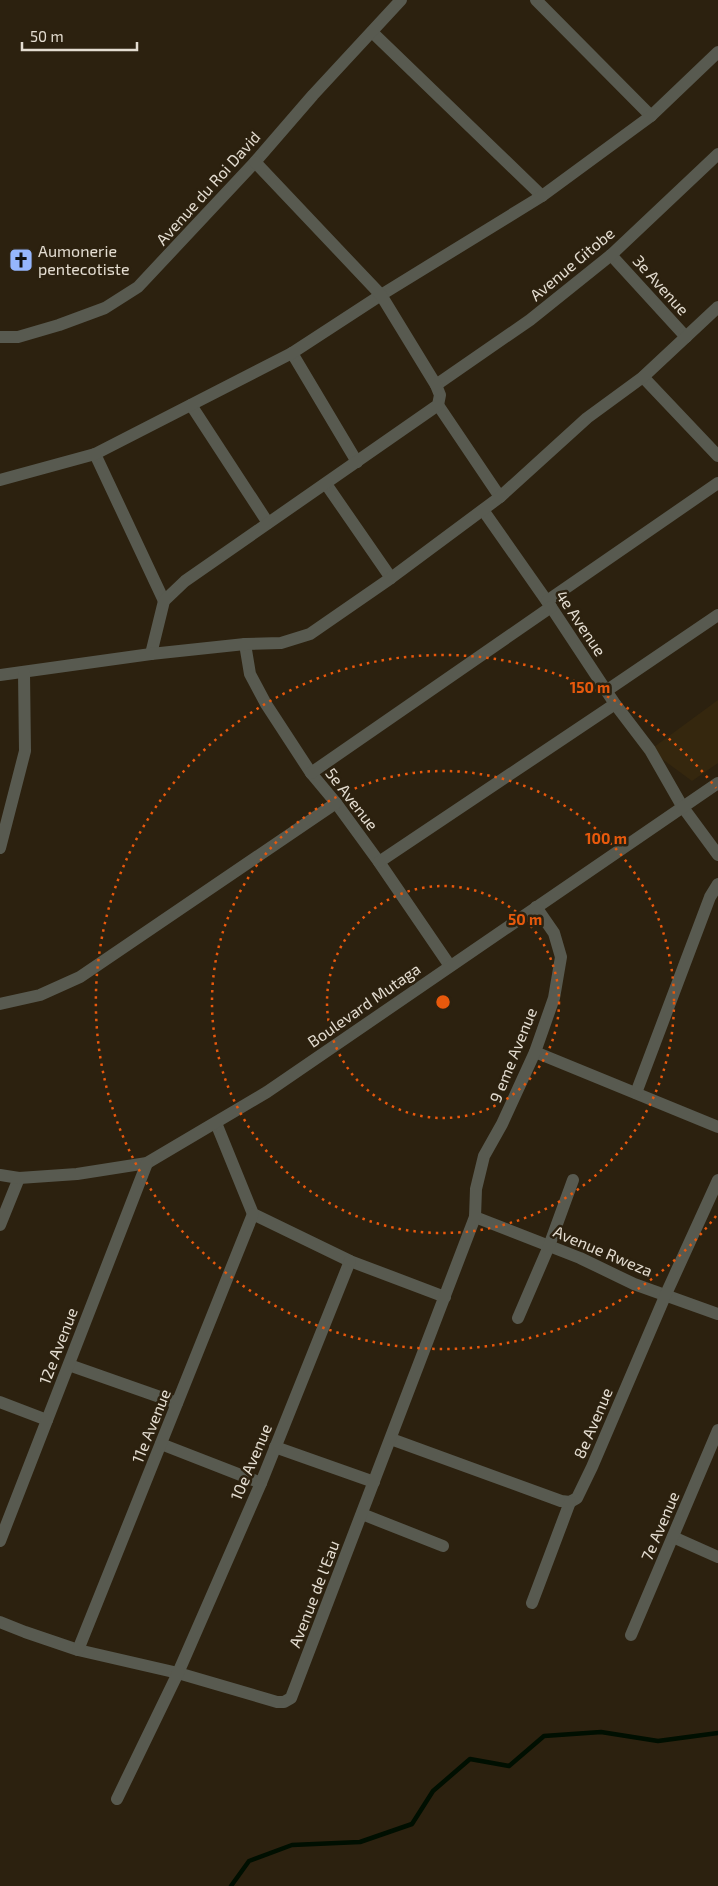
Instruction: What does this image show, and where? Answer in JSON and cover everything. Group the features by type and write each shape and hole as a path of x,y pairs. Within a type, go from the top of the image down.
{"street":[{"name":"Avenue du Roi David","path":"0,337 18,337 59,325 105,308 138,287 401,0"},
{"path":"536,0 651,116"},
{"path":"372,32 542,196"},
{"path":"0,480 95,454 292,353 381,295 542,196 651,116 718,52"},
{"name":"Avenue Gitobe","path":"436,385 530,320 611,255 718,154"},
{"path":"254,162 381,295 436,385 440,395 438,406 500,497"},
{"name":"3e Avenue","path":"611,255 686,337"},
{"path":"0,676 151,654 245,644 281,643 310,634 391,578 500,497 586,418 643,377 718,307"},
{"path":"292,353 357,462"},
{"path":"643,377 718,456"},
{"path":"191,404 268,523"},
{"path":"151,654 164,601 185,581 438,406"},
{"path":"95,454 164,601"},
{"path":"311,773 718,482"},
{"path":"326,484 391,578"},
{"name":"4e Avenue","path":"483,510 549,604 615,704 650,750 682,806 718,855"},
{"path":"606,691 718,615"},
{"name":"5e Avenue","path":"245,644 250,674 266,704 311,773 336,803 379,862 450,966"},
{"path":"0,848 25,751 24,673"},
{"path":"379,862 615,704"},
{"name":"Boulevard Mutaga","path":"0,1175 19,1178 77,1174 147,1164 268,1092 718,783"},
{"path":"0,1004 40,995 80,977 336,803"},
{"path":"636,1093 707,906 718,884"},
{"name":"9 eme Avenue","path":"475,1217 476,1189 484,1156 502,1124 535,1052 554,998 561,957 554,933 536,907"},
{"path":"535,1052 718,1127"},
{"path":"216,1123 253,1214 350,1261 445,1297"},
{"name":"12e Avenue","path":"0,1542 147,1164"},
{"path":"0,1225 19,1178"},
{"path":"518,1318 549,1246 573,1180"},
{"name":"8e Avenue","path":"532,1603 570,1502 577,1498 592,1467 666,1294 718,1180"},
{"name":"11e Avenue","path":"78,1650 253,1214"},
{"name":"Avenue Rweza","path":"475,1217 580,1258 634,1284 718,1314"},
{"name":"Avenue de l'Eau","path":"0,1622 78,1650 178,1673 277,1702 284,1702 290,1698 475,1217"},
{"name":"10e Avenue","path":"117,1799 178,1673 261,1483 350,1261"},
{"path":"68,1365 177,1403"},
{"path":"0,1402 47,1420"},
{"name":"7e Avenue","path":"631,1635 718,1430"},
{"path":"391,1439 540,1495 561,1502 570,1502"},
{"path":"161,1444 261,1483"},
{"path":"276,1447 374,1482"},
{"path":"362,1514 444,1546"},
{"path":"673,1537 718,1558"}],"shaded area":[{"path":"718,700 718,763 692,781 650,750"}],"waterway":[{"path":"231,1886 249,1861 292,1845 360,1842 412,1824 433,1791 470,1759 509,1766 544,1736 601,1732 658,1741 718,1733"}],"place":[{"name":"Aumonerie pentecotiste","path":"21,260"}]}
